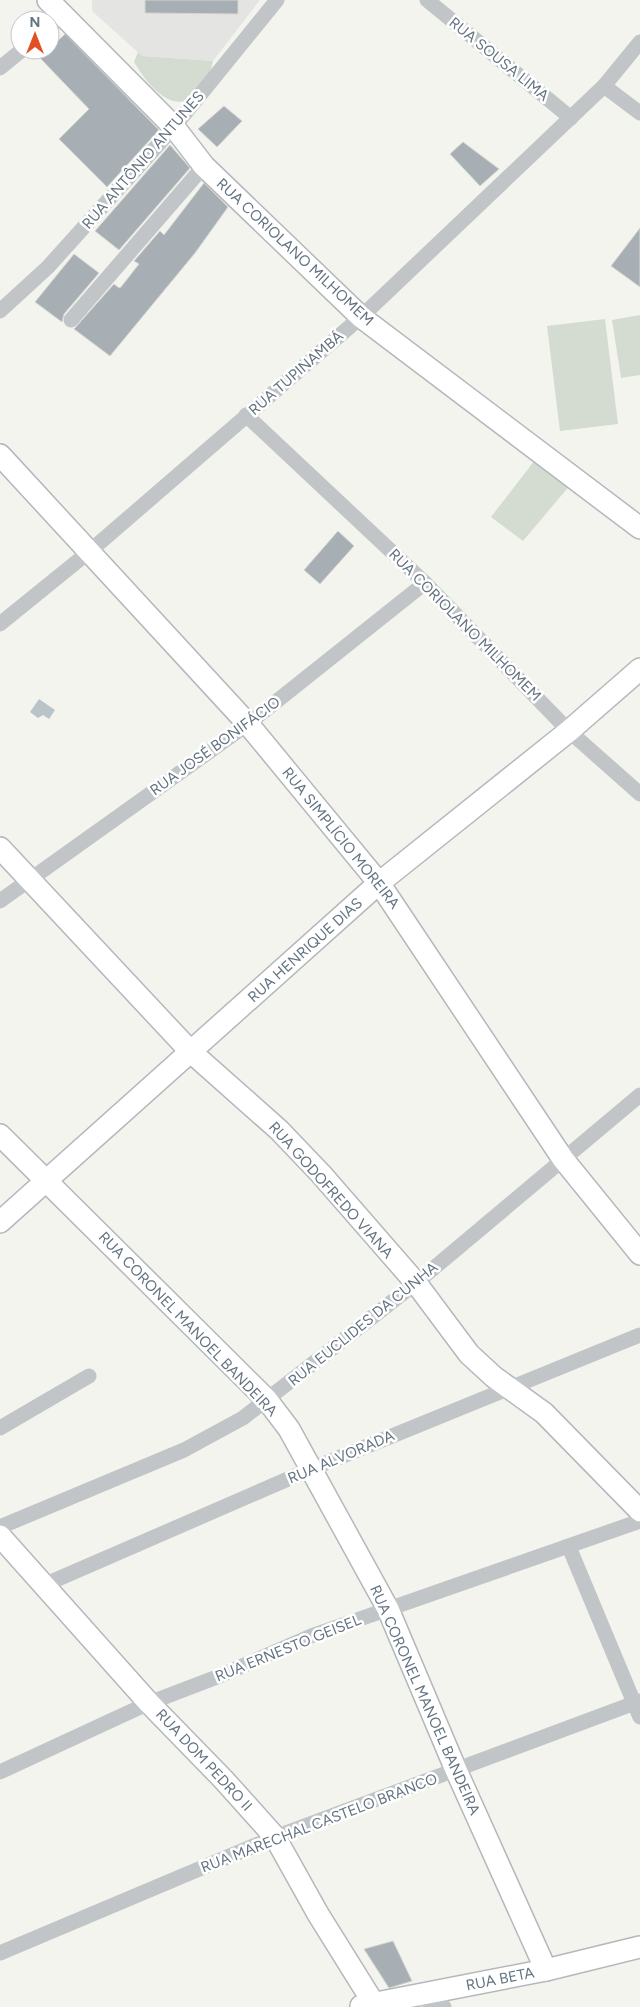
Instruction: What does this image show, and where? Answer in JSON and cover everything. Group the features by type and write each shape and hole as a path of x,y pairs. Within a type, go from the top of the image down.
{"street":[{"name":"RUA ANTÔNIO ANTUNES","path":"0,311 48,267 174,128 277,0"},
{"name":"RUA SOUSA LIMA","path":"427,0 571,118"},
{"name":"RUA CORIOLANO MILHOMEM","path":"60,24 174,128 204,166 361,317 640,528"},
{"name":"RUA TUPINAMBÁ","path":"0,624 90,551 361,317 604,86 640,42"},
{"path":"0,68 10,60"},
{"path":"604,86 640,113"},
{"path":"71,320 204,166"},
{"name":"RUA CORIOLANO MILHOMEM","path":"246,416 426,583 569,731 640,794"},
{"name":"RUA SIMPLÍCIO MOREIRA","path":"0,455 248,724 380,883 563,1159 640,1254"},
{"name":"RUA JOSÉ BONIFÁCIO","path":"0,901 248,724 426,583"},
{"name":"RUA HENRIQUE DIAS","path":"0,1222 380,883 569,731 640,669"},
{"name":"RUA GODOFREDO VIANA","path":"0,848 191,1052 279,1130 321,1174 416,1283 470,1354 502,1382 544,1413 640,1511"},
{"name":"RUA EUCLIDES DA CUNHA","path":"1,1535 218,1433 267,1400 416,1283 640,1095"},
{"name":"RUA CORONEL MANOEL BANDEIRA","path":"0,1135 267,1400 289,1429 388,1609 456,1770 546,1970"},
{"name":"RUA ALVORADA","path":"39,1579 502,1382 640,1335"},
{"path":"0,1428 89,1376"},
{"name":"RUA ERNESTO GEISEL","path":"0,1772 150,1703 311,1636 640,1522"},
{"name":"RUA DOM PEDRO II","path":"1,1535 150,1703 229,1784 275,1837 369,2005"},
{"path":"569,1547 638,1707"},
{"name":"RUA MARECHAL CASTELO BRANCO","path":"0,1952 275,1837 456,1770 638,1707"},
{"name":"RUA BETA","path":"369,2005 546,1970 640,1947"},
{"path":"416,1996 444,2007"}],"shaded area":[{"path":"92,0 260,0 213,61 142,56 92,11"},
{"path":"138,52 142,56 213,61 209,78 204,87 194,97 184,101 174,101 164,97 140,72 134,62"},
{"path":"640,315 640,375 621,378 612,320"},
{"path":"605,319 618,424 560,431 547,326"},
{"path":"535,460 571,484 523,541 491,517"},
{"path":"39,699 55,710 49,719 43,715 38,718 30,712"}],"building":[{"path":"145,0 238,0 238,14 145,13"},
{"path":"65,34 159,130 107,187 59,139 89,109 42,60 60,60 60,39"},
{"path":"224,106 242,121 217,147 198,129"},
{"path":"463,142 499,169 480,186 450,154"},
{"path":"170,145 190,168 119,250 95,231"},
{"path":"204,183 228,207 195,253 110,356 74,329 114,284 119,288 121,287 139,264 134,261 160,231 164,235"},
{"path":"640,228 640,287 611,266"},
{"path":"74,254 99,273 64,314 62,322 35,302"},
{"path":"338,531 354,546 320,584 304,570"},
{"path":"393,1941 412,1981 389,1988 364,1949"}]}
